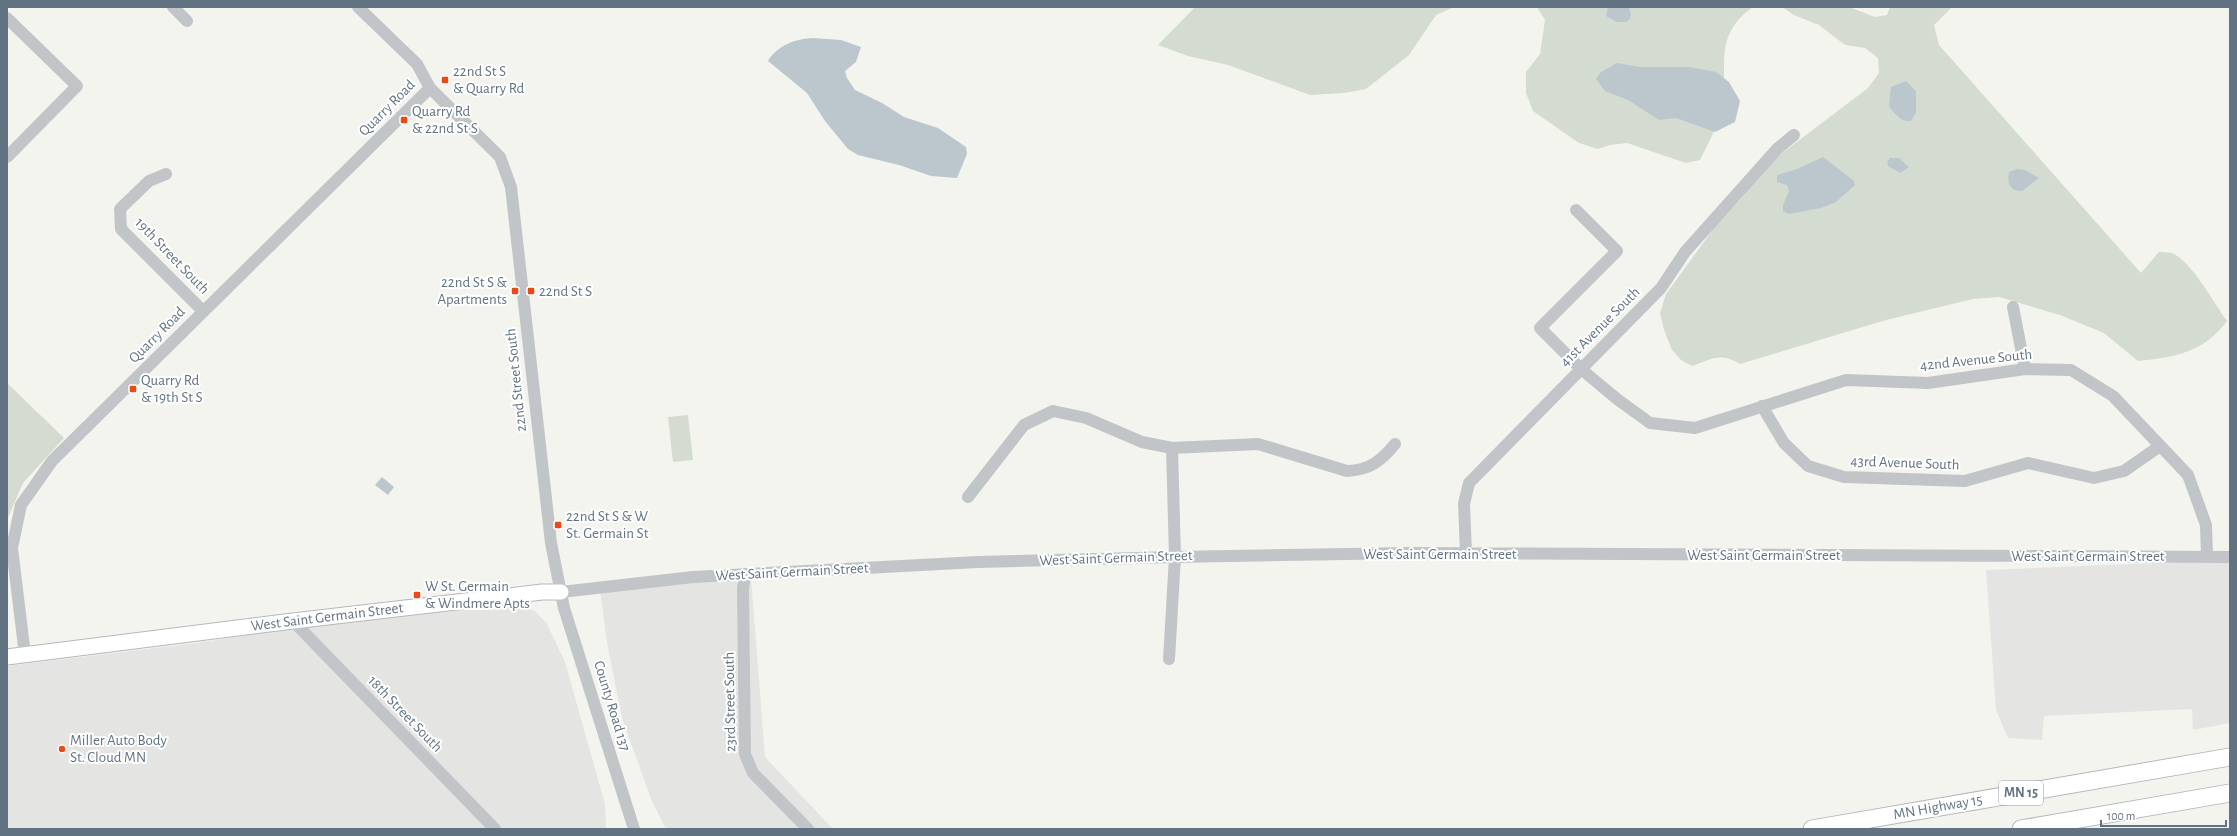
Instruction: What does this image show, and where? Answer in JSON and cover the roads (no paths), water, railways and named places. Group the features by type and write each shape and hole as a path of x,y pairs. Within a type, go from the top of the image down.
{"highway":[{"name":"MN Highway 15","path":"1812,829 2230,758"},
{"name":"MN 15","path":"2021,829 2230,793"}],"main road":[{"name":"West Saint Germain Street","path":"7,657 520,594 561,592"}],"street":[{"path":"173,7 187,21"},
{"name":"22nd Street South","path":"358,7 416,64 430,88 500,157 511,187 547,511 556,572 561,592"},
{"path":"7,18 77,86 7,157"},
{"name":"Quarry Road","path":"25,655 9,548 21,505 52,460 430,88"},
{"name":"41st Avenue South","path":"1466,553 1464,504 1468,483 1661,288 1685,252 1777,149 1794,135"},
{"name":"19th Street South","path":"166,174 149,181 120,209 121,229 203,311"},
{"name":"42nd Avenue South","path":"1576,210 1617,251 1540,328 1581,369 1617,399 1650,423 1695,428 1846,380 1928,383 2025,369 2071,370 2113,396 2188,475 2206,525 2207,556"},
{"path":"2013,307 2025,369"},
{"name":"43rd Avenue South","path":"1762,406 1784,443 1808,466 1844,478 1965,482 2028,462 2094,478 2124,471 2160,446"},
{"path":"968,497 1024,425 1053,411 1086,418 1142,442 1172,448 1258,444 1347,470 1361,470 1383,459 1395,444"},
{"path":"1169,659 1175,556 1172,448"},
{"name":"West Saint Germain Street","path":"561,592 685,578 745,574 978,562 1175,556 1466,553 2230,557"},
{"name":"23rd Street South","path":"745,574 743,589 745,754 753,773 808,829"},
{"name":"County Road 137","path":"561,592 634,829"},
{"name":"18th Street South","path":"293,621 495,829"}],"place":[{"name":"22nd St S & Quarry Rd","path":"445,80"},
{"name":"Quarry Rd & 22nd St S","path":"404,120"},
{"name":"22nd St S & Apartments","path":"515,291"},
{"name":"22nd St S","path":"531,291"},
{"name":"Quarry Rd & 19th St S","path":"133,389"},
{"name":"22nd St S & W St. Germain St","path":"558,525"},
{"name":"W St. Germain & Windmere Apts","path":"417,595"},
{"name":"Miller Auto Body St. Cloud MN","path":"62,749"}]}
